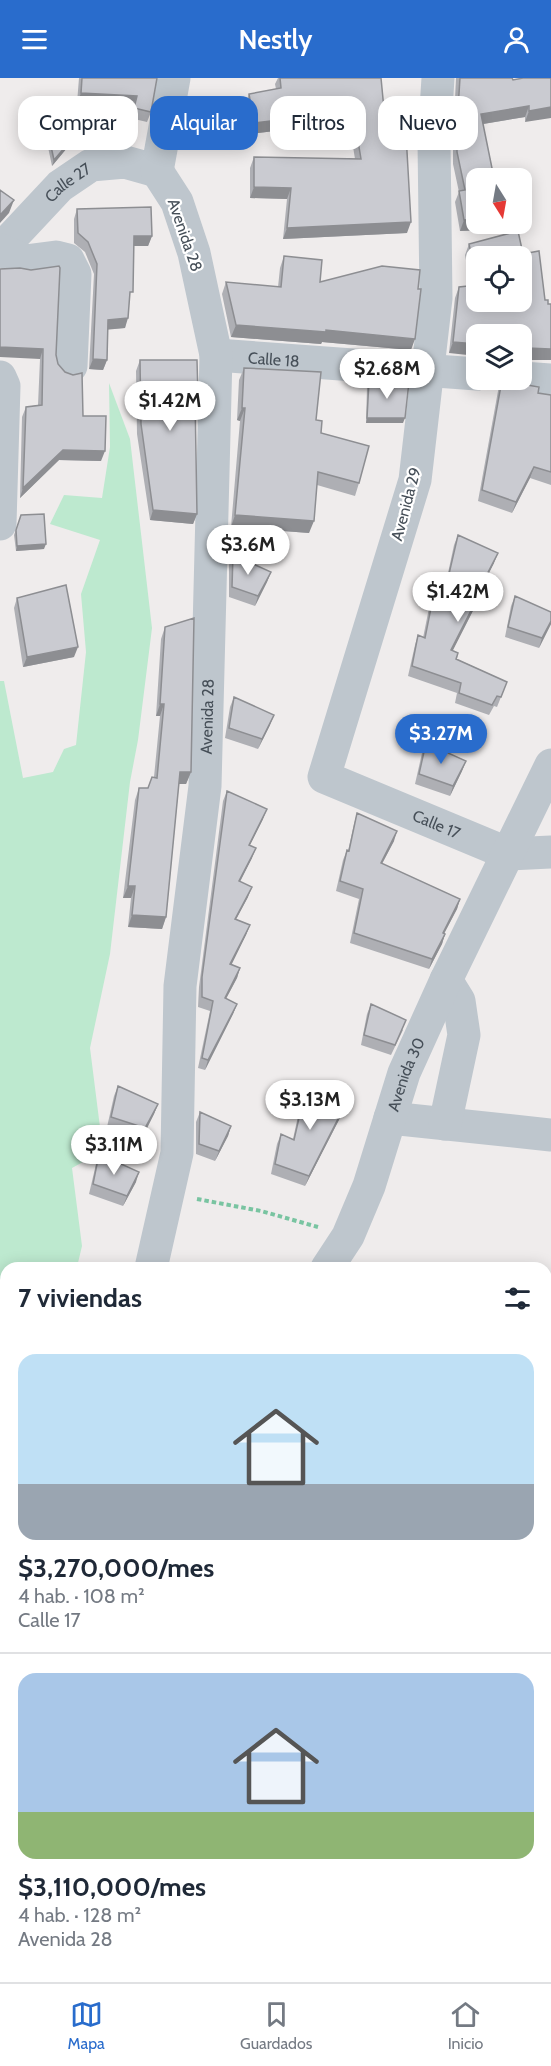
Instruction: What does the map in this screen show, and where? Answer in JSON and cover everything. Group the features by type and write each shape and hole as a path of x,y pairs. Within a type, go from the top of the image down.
{"street":[{"path":"157,171 174,78"},
{"name":"Avenida 29","path":"324,777 415,480 436,298 434,141 438,78"},
{"name":"Calle 27","path":"0,250 60,186 91,165 125,162 157,171"},
{"name":"Avenida 28","path":"152,1262 177,1153 180,986 205,786 216,355 194,253 177,202 157,171"},
{"path":"0,250 25,261 56,257 68,260 75,274 71,366"},
{"name":"Calle 18","path":"216,355 466,373"},
{"path":"0,377 4,386 0,524"},
{"path":"532,379 551,380"},
{"name":"Avenida 30","path":"331,1262 348,1236 369,1186 404,1073 446,980 551,765"},
{"name":"Calle 17","path":"324,777 509,854 551,852"},
{"path":"445,1124 464,1035 459,1001 446,980"},
{"path":"390,1118 551,1135"}],"path":[{"path":"168,1193 261,1211 348,1236"}],"green space":[{"path":"109,383 130,439 152,628 138,740 130,782 110,954 90,1048 103,1151 72,1168 82,1246 78,1262 0,1262 0,681 4,681 23,778 53,772 64,749 76,745 86,652 81,594 100,540 50,524 64,495 102,498 110,447"}],"building":[{"path":"82,78 157,78 154,96 150,96 150,112 138,109 138,96 81,93"},
{"path":"280,78 381,78 383,96 378,96 378,150 407,150 411,222 287,228 291,188 254,187 254,157 361,159 360,150 366,150 366,96 270,96 270,121 258,123 258,96 249,96 249,94 281,88"},
{"path":"460,78 512,78 513,80 551,78 551,107 529,111 529,106 481,114 492,168 466,168 466,220 464,220 459,191 465,190 457,150 478,150 478,96 459,96"},
{"path":"52,150 63,150 54,160"},
{"path":"0,190 14,200 0,215"},
{"path":"151,207 152,236 134,236 133,292 130,292 128,318 108,320 107,360 93,359 97,264 88,242 78,233 77,209"},
{"path":"507,234 519,234 521,246 469,246 469,244"},
{"path":"539,251 545,300 551,304 551,349 532,348 532,324 466,324 466,343 453,342 459,287 466,286 466,312 532,312 532,252"},
{"path":"284,256 322,260 320,282 382,266 420,270 418,289 421,289 415,339 326,330 326,332 236,325 226,282 281,287"},
{"path":"59,266 56,355 58,364 65,372 73,375 82,373 83,416 106,416 105,451 63,450 23,488 26,407 42,405 43,349 1,347 0,349 0,269 31,270"},
{"path":"140,360 197,360 198,397 195,397 197,514 153,510 141,424"},
{"path":"244,368 321,372 316,420 322,421 321,433 369,446 359,483 318,472 314,521 235,515 245,408 242,408"},
{"path":"369,381 409,382 405,418 367,418"},
{"path":"532,386 539,387 538,393 551,395 551,472 534,467 516,502 482,490 500,390 532,390"},
{"path":"44,514 46,544 17,546 16,530 21,515"},
{"path":"458,535 498,553 451,650 458,653 456,659 507,682 501,697 497,696 492,705 459,693 461,683 412,666 418,635 425,638 436,583 446,587"},
{"path":"233,555 271,572 258,596 232,587"},
{"path":"66,585 78,647 27,657 17,598"},
{"path":"515,596 551,612 551,621 542,638 508,627"},
{"path":"194,618 191,772 180,772 166,917 132,915 135,886 128,886 139,788 148,788 152,777 157,778 164,704 160,704 165,627"},
{"path":"234,697 274,715 262,739 229,728"},
{"path":"426,743 466,761 453,786 419,774"},
{"path":"227,791 267,809 249,845 256,848 239,881 252,887 235,919 250,925 230,964 240,968 225,998 237,1004 208,1060 202,1058 213,1001 202,997 202,977"},
{"path":"357,813 397,831 381,863 460,899 432,959 354,933 363,889 340,881"},
{"path":"371,1004 406,1020 395,1045 364,1035"},
{"path":"307,1083 347,1101 309,1176 275,1164 281,1134 294,1140"},
{"path":"118,1086 158,1104 145,1128 111,1117"},
{"path":"200,1112 231,1126 219,1151 199,1144"},
{"path":"99,1154 139,1172 127,1196 93,1184"}]}
